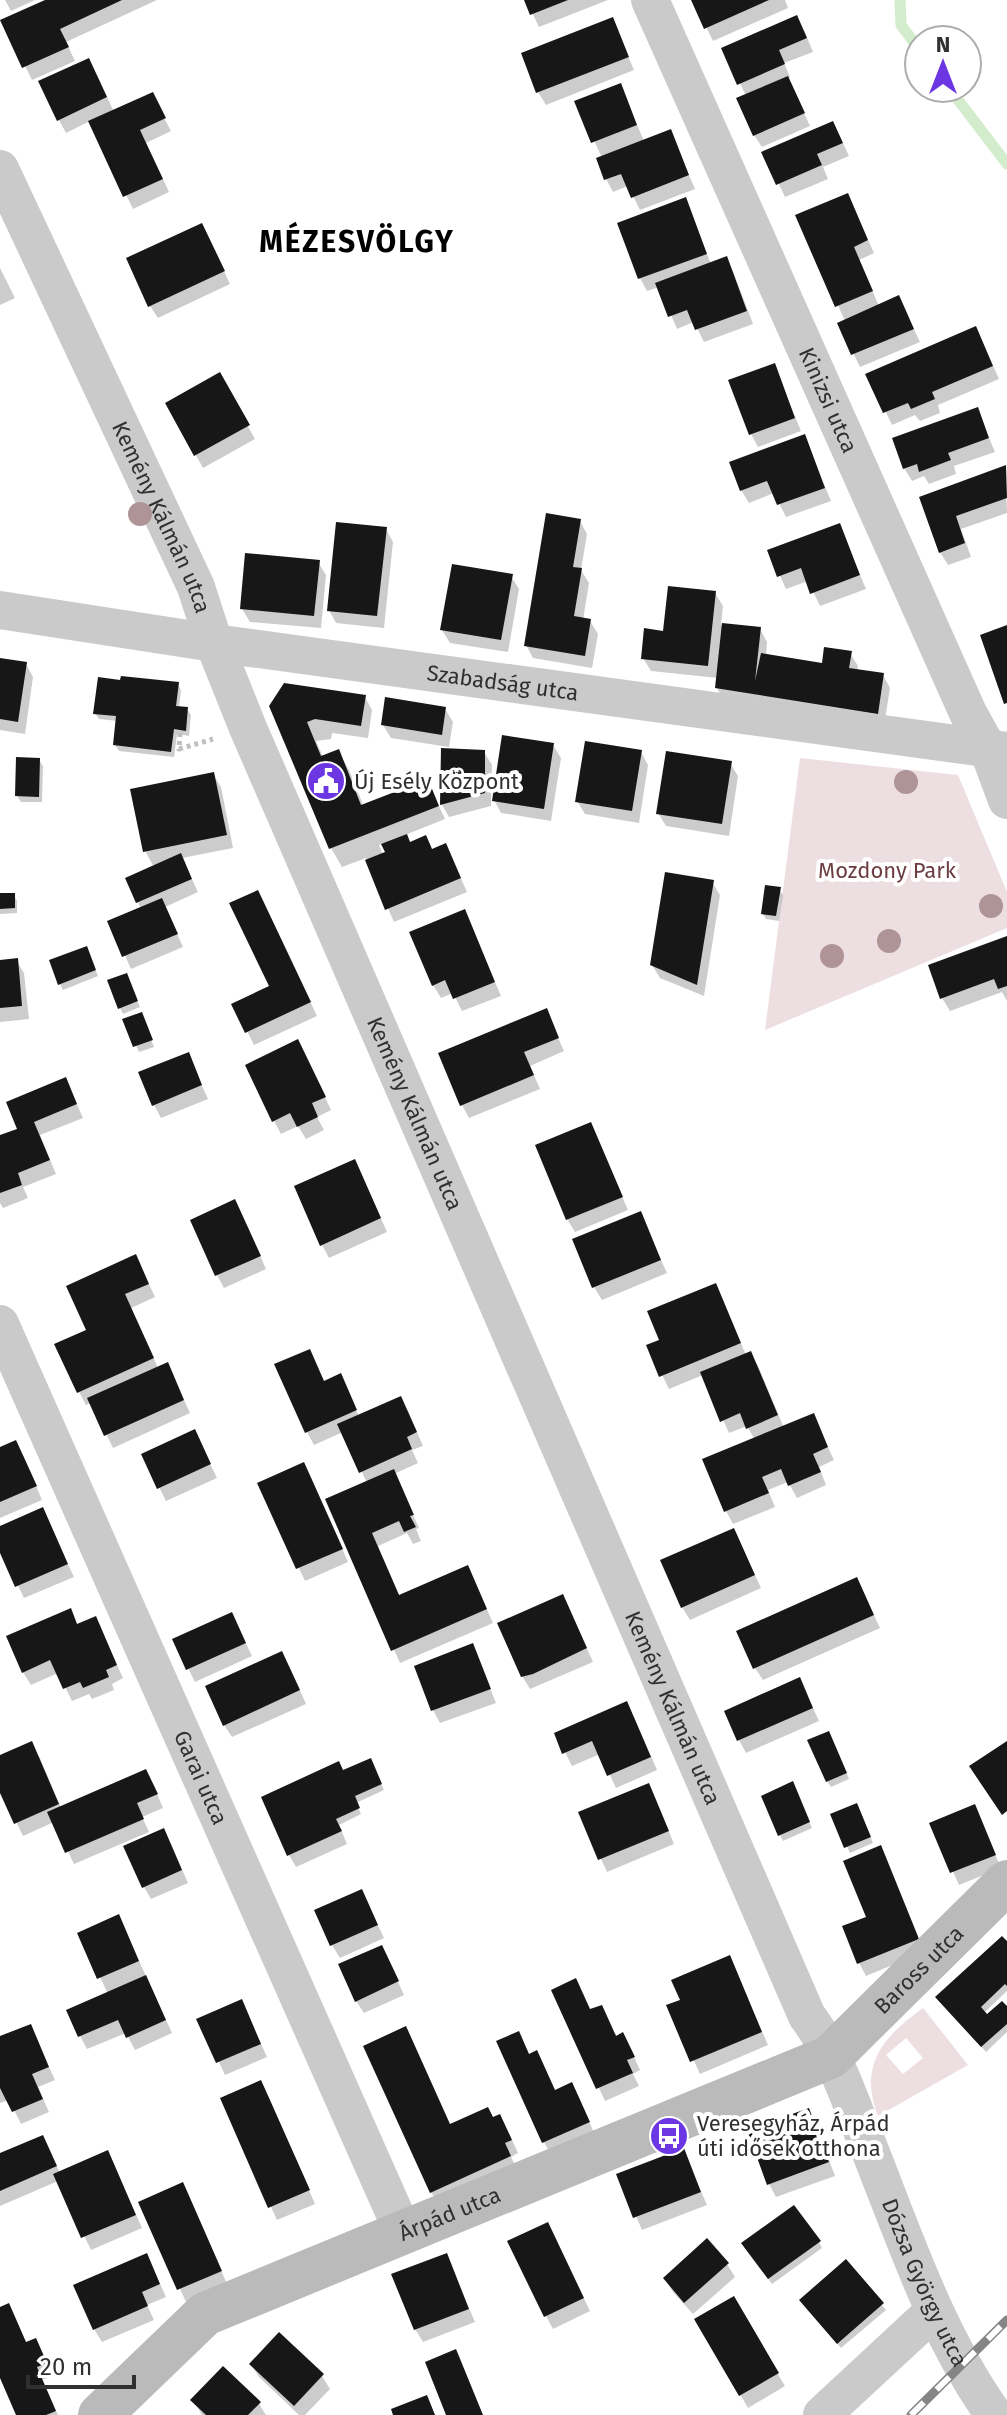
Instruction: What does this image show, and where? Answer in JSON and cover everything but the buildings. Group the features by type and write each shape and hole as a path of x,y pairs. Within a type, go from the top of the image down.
{"street":[{"name":"Kinizsi utca","path":"650,0 962,699 998,750 1007,800"},
{"name":"Kemény Kálmán utca","path":"0,169 196,587 214,643 248,728 807,2016 820,2034 830,2057"},
{"name":"Szabadság utca","path":"0,610 214,643 998,750"},
{"name":"Garai utca","path":"0,1324 403,2232"},
{"name":"Baross utca","path":"830,2057 1007,1882"},
{"name":"Árpád utca","path":"100,2415 205,2314 830,2057"},
{"name":"Dózsa György utca","path":"830,2057 934,2311 994,2415"},
{"path":"822,2415 934,2311"}],"path":[{"path":"180,733 179,749 248,728"}],"green space":[{"name":"Mozdony Park","path":"800,758 958,775 1007,892 1007,928 765,1030"},
{"path":"923,2008 968,2065 878,2116 871,2082 873,2067 886,2041","holes":["906,2038 923,2058 903,2074 886,2055"]}],"waterway":[{"path":"900,0 903,28"},
{"path":"961,104 1007,164"}],"railway":[{"path":"911,2415 1007,2320"}],"place":[{"name":"Új Esély Központ","path":"326,781"},
{"name":"Veresegyház, Árpád úti idősek otthona","path":"669,2136"}],"district":[{"name":"MÉZESVÖLGY","path":"357,242"}]}
